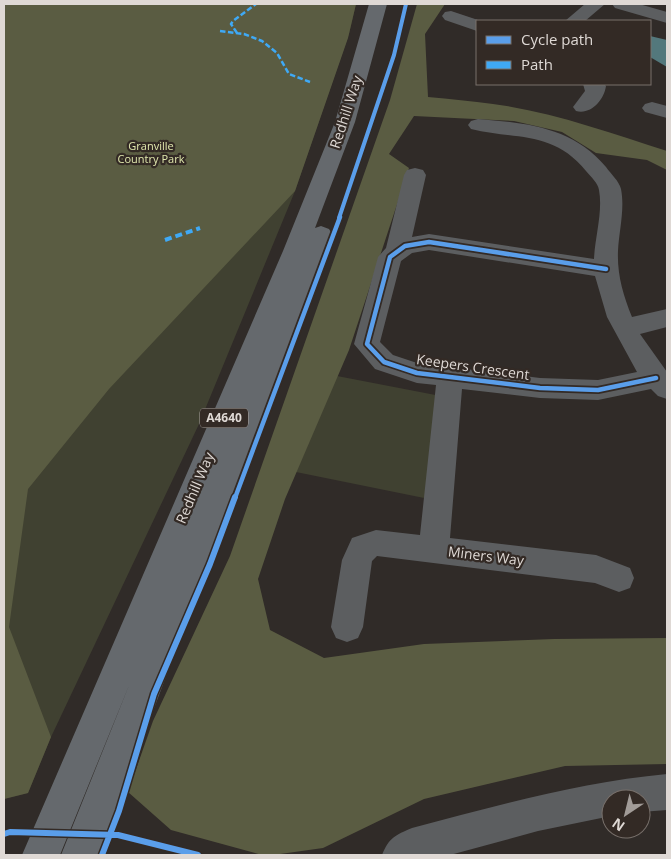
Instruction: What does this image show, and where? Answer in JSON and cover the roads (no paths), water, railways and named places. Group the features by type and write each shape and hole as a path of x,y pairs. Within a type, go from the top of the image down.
{"main road":[{"name":"Redhill Way","path":"41,855 295,251 345,122 383,7"},
{"name":"Redhill Way","path":"80,855 341,182 375,74 383,7"}],"street":[{"path":"575,20 596,4"},
{"path":"621,4 667,18"},
{"path":"451,16 476,26"},
{"path":"583,107 595,92 594,85"},
{"path":"478,125 505,134 545,134 570,146 594,165 610,188 606,269 616,310 662,384"},
{"path":"397,252 416,175"},
{"path":"397,252 405,246 429,242 606,269"},
{"name":"Keepers Crescent","path":"397,252 390,257 366,344 384,362 417,373 540,388 598,390 662,384"},
{"path":"626,328 667,318"},
{"name":"Miners Way","path":"450,377 434,550 596,569 619,578"},
{"path":"347,627 357,560 364,548 376,543 434,550"},
{"path":"401,855 412,847 524,818 630,794 667,792"}],"water":[{"path":"651,36 667,40 667,67 651,58"}],"park label":[{"name":"Granville Country Park","path":"151,152"}]}
